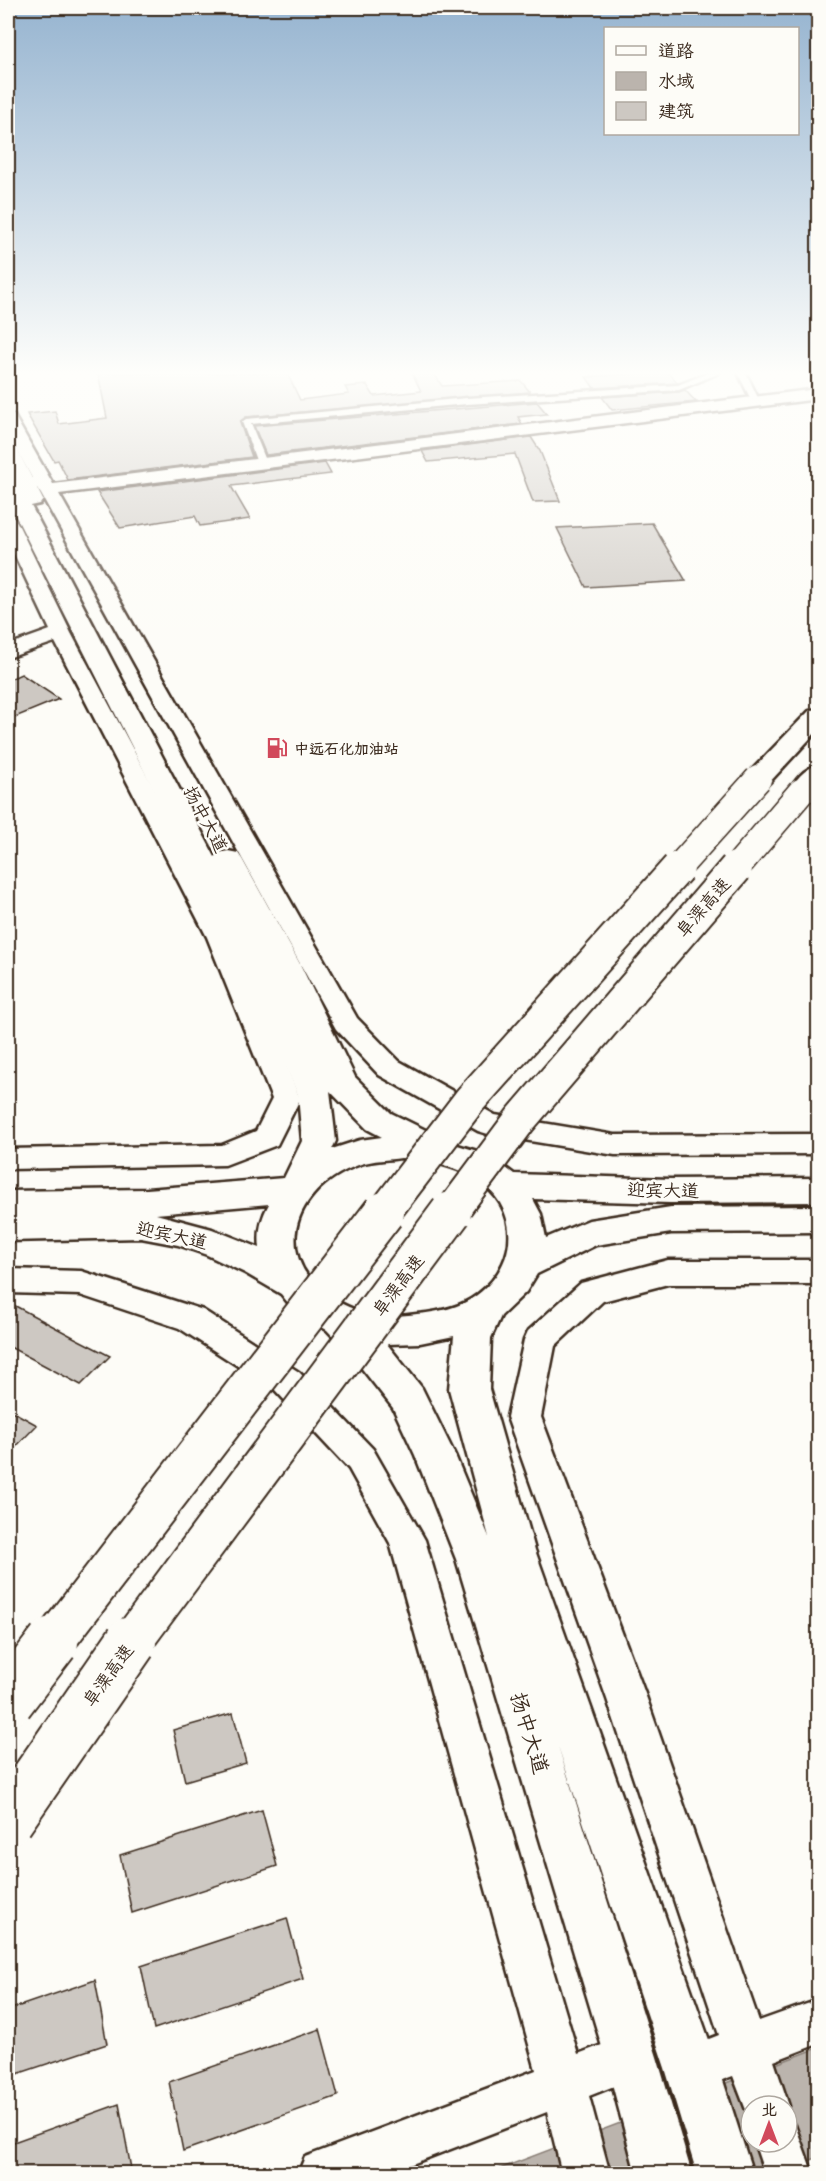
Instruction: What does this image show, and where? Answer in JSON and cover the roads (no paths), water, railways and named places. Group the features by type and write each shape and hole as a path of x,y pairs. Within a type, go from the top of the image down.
{"main road":[{"name":"扬中大道","path":"26,485 285,964 341,1083 379,1120 441,1151"},
{"name":"扬中大道","path":"26,485 258,967 315,1095 319,1141 296,1189 282,1211 275,1235 279,1259 291,1283"},
{"path":"8,1701 470,1100 758,779 819,716"},
{"name":"阜溧高速","path":"8,1820 104,1679 520,1120 810,783"},
{"path":"291,1283 312,1304 341,1320 378,1329 417,1330 455,1323 488,1307 510,1287 524,1264 529,1238 525,1214 507,1186 478,1164 441,1151 400,1146 360,1152 324,1166 296,1189"},
{"name":"迎宾大道","path":"507,1186 670,1191 819,1190"},
{"name":"迎宾大道","path":"8,1204 147,1202 296,1189"},
{"name":"迎宾大道","path":"524,1264 589,1233 671,1220 819,1220"},
{"name":"迎宾大道","path":"8,1228 143,1225 198,1237 262,1264 291,1283"},
{"path":"488,1307 472,1338 469,1389 514,1550 725,2174"},
{"name":"扬中大道","path":"341,1320 370,1350 408,1399 435,1455 477,1559 631,2057 664,2174"}],"street":[{"path":"136,475 26,485 346,1023 389,1068 488,1124 499,1126 615,1145 819,1144"},
{"path":"8,522 61,633 220,937 286,1099 267,1138 225,1155 8,1159"},
{"path":"8,652 61,633"},
{"path":"762,2094 627,1699 524,1418 540,1340 592,1292 668,1272 819,1272"},
{"path":"8,1281 81,1283 191,1320 287,1381 362,1459 407,1540 563,2083 586,2174"},
{"path":"694,2078 747,2049 819,2022"},
{"path":"322,2174 631,2057"},
{"path":"782,2154 789,2174"}],"water":[{"path":"818,2048 818,2157 782,2173 486,2174"}],"place":[{"name":"中远石化加油站","path":"277,748"}]}
